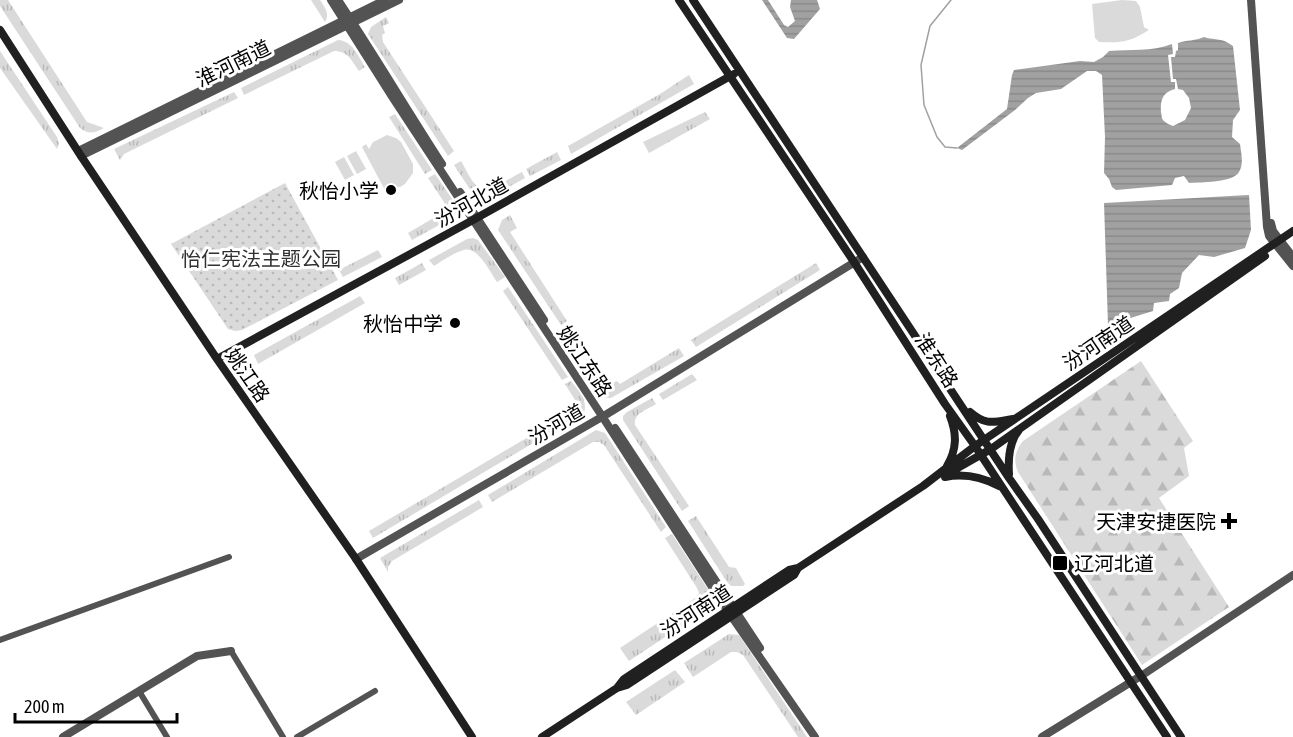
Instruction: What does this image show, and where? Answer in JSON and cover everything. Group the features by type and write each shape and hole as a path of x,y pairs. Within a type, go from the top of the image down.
{"main road":[{"name":"淮东路","path":"679,0 1167,737"},
{"name":"淮东路","path":"693,0 1181,737"},
{"name":"姚江路","path":"0,30 217,359 356,559 472,737"},
{"name":"汾河北道","path":"217,359 475,219 740,70"},
{"name":"汾河南道","path":"923,486 990,449 1020,422 1279,243 1293,231"},
{"name":"汾河南道","path":"1279,243 1293,237"},
{"path":"960,402 982,421 1020,422 1009,454 1009,478"},
{"path":"945,404 956,440 945,470"},
{"name":"汾河南道","path":"542,737 616,688 624,679 732,611 789,570 798,568 923,486 975,446 1020,422"},
{"path":"936,479 969,476 987,480 1001,487"}],"street":[{"name":"姚江东路","path":"331,0 349,22"},
{"name":"姚江东路","path":"338,0 393,98 817,737"},
{"name":"淮河南道","path":"349,22 386,0"},
{"name":"淮河南道","path":"80,153 399,0"},
{"path":"1253,0 1272,228 1293,266"},
{"path":"1279,243 1293,257"},
{"name":"汾河道","path":"356,559 604,415 863,257"},
{"path":"0,640 229,557"},
{"path":"1042,737 1131,682 1293,575"},
{"path":"63,737 197,656 231,651 283,737"},
{"path":"139,691 167,737"},
{"path":"297,737 375,691"}],"green space":[{"path":"0,0 8,0 87,122 104,128 86,132 80,128 0,6"},
{"path":"311,0 320,0 324,6 327,13 325,22"},
{"path":"1122,0 1136,1 1140,7 1144,27 1149,30 1126,41 1099,42 1095,38 1092,4"},
{"path":"386,17 389,23 383,26 385,33 382,35 383,42 454,151 448,156 368,34 371,27"},
{"path":"338,40 351,46 365,67 359,71 346,54 334,51 244,95 241,88"},
{"path":"0,51 57,137 59,143 57,149 0,68"},
{"path":"689,75 694,84 571,154 568,146"},
{"path":"234,92 238,98 124,154 120,160 114,149"},
{"path":"705,112 710,119 649,153 643,142"},
{"path":"395,114 432,170 425,174 389,117"},
{"path":"387,135 401,142 413,164 413,173 400,187 389,186 392,191 387,194 362,147 366,144 369,149 373,142"},
{"path":"356,151 366,169 357,174 347,156"},
{"path":"557,152 561,160 530,176 526,169"},
{"path":"344,157 354,175 345,180 335,162"},
{"path":"461,161 472,181 481,188 493,187 522,172 525,178 487,199 478,198 454,165"},
{"path":"435,174 457,206 455,215 412,240 408,233 442,213 444,202 428,178"},
{"name":"怡仁宪法主题公园","path":"285,183 338,280 242,330 228,329 171,244"},
{"path":"510,215 517,228 510,232 567,321 561,325 498,230 502,220"},
{"path":"473,238 478,240 505,277 497,282 479,256 469,250 457,253 434,266 429,260"},
{"path":"378,250 382,257 343,277 339,270"},
{"path":"422,263 426,270 399,285 395,278"},
{"path":"816,263 820,270 696,347 691,340"},
{"path":"508,287 568,377 562,380 503,291"},
{"path":"360,296 365,303 258,364 254,355"},
{"path":"679,348 684,356 611,398 606,398 600,390 617,381 620,384"},
{"path":"1141,361 1193,441 1184,448 1189,476 1159,498 1229,607 1142,665 1018,472 1015,460 1018,448 1023,441"},
{"path":"692,374 697,380 663,400 659,394"},
{"path":"571,381 584,400 584,413 373,538 369,531 574,410 575,400 565,384"},
{"path":"652,398 656,404 638,415 635,425 689,506 682,511 623,420 627,412"},
{"path":"596,430 605,433 666,527 661,532 604,445 599,442 593,442 492,502 488,495"},
{"path":"479,500 483,507 392,561 388,572 380,558"},
{"path":"696,516 729,567 736,568 745,584 743,586 731,586 727,582 688,521"},
{"path":"672,534 711,594 711,605 629,661 620,648 697,597 699,593 665,538"},
{"path":"729,634 739,635 807,737 798,737 743,655 731,652 693,677 684,663"},
{"path":"675,670 685,682 636,715 626,702"}],"shaded area":[{"path":"762,0 768,0 784,25 788,27 795,21 790,7 791,0 817,0 820,9 794,39 787,38"},
{"path":"1204,37 1222,40 1233,46 1240,110 1233,120 1232,137 1240,144 1242,162 1241,169 1236,176 1216,181 1189,183 1184,176 1175,178 1172,185 1116,190 1112,187 1104,173 1102,75 1096,71 1087,71 1061,89 1036,93 962,150 957,148 1007,109 1014,70 1080,61 1094,62 1109,51 1149,49 1172,44 1173,54 1168,55 1171,82 1175,82 1175,89 1165,94 1161,108 1163,120 1173,126 1185,120 1191,108 1189,98 1183,90 1178,89 1176,79 1173,79 1171,57 1175,57 1178,43"},
{"path":"1249,195 1251,230 1245,248 1214,257 1199,255 1182,273 1179,288 1170,294 1169,301 1154,303 1153,311 1108,325 1104,203"}],"waterway":[{"path":"951,0 930,26 921,65 924,105 937,137 945,147 957,148"}],"place":[{"name":"秋怡小学","path":"391,190"},
{"name":"秋怡中学","path":"455,323"},
{"name":"天津安捷医院","path":"1229,521"},
{"name":"辽河北道","path":"1060,563"}]}
